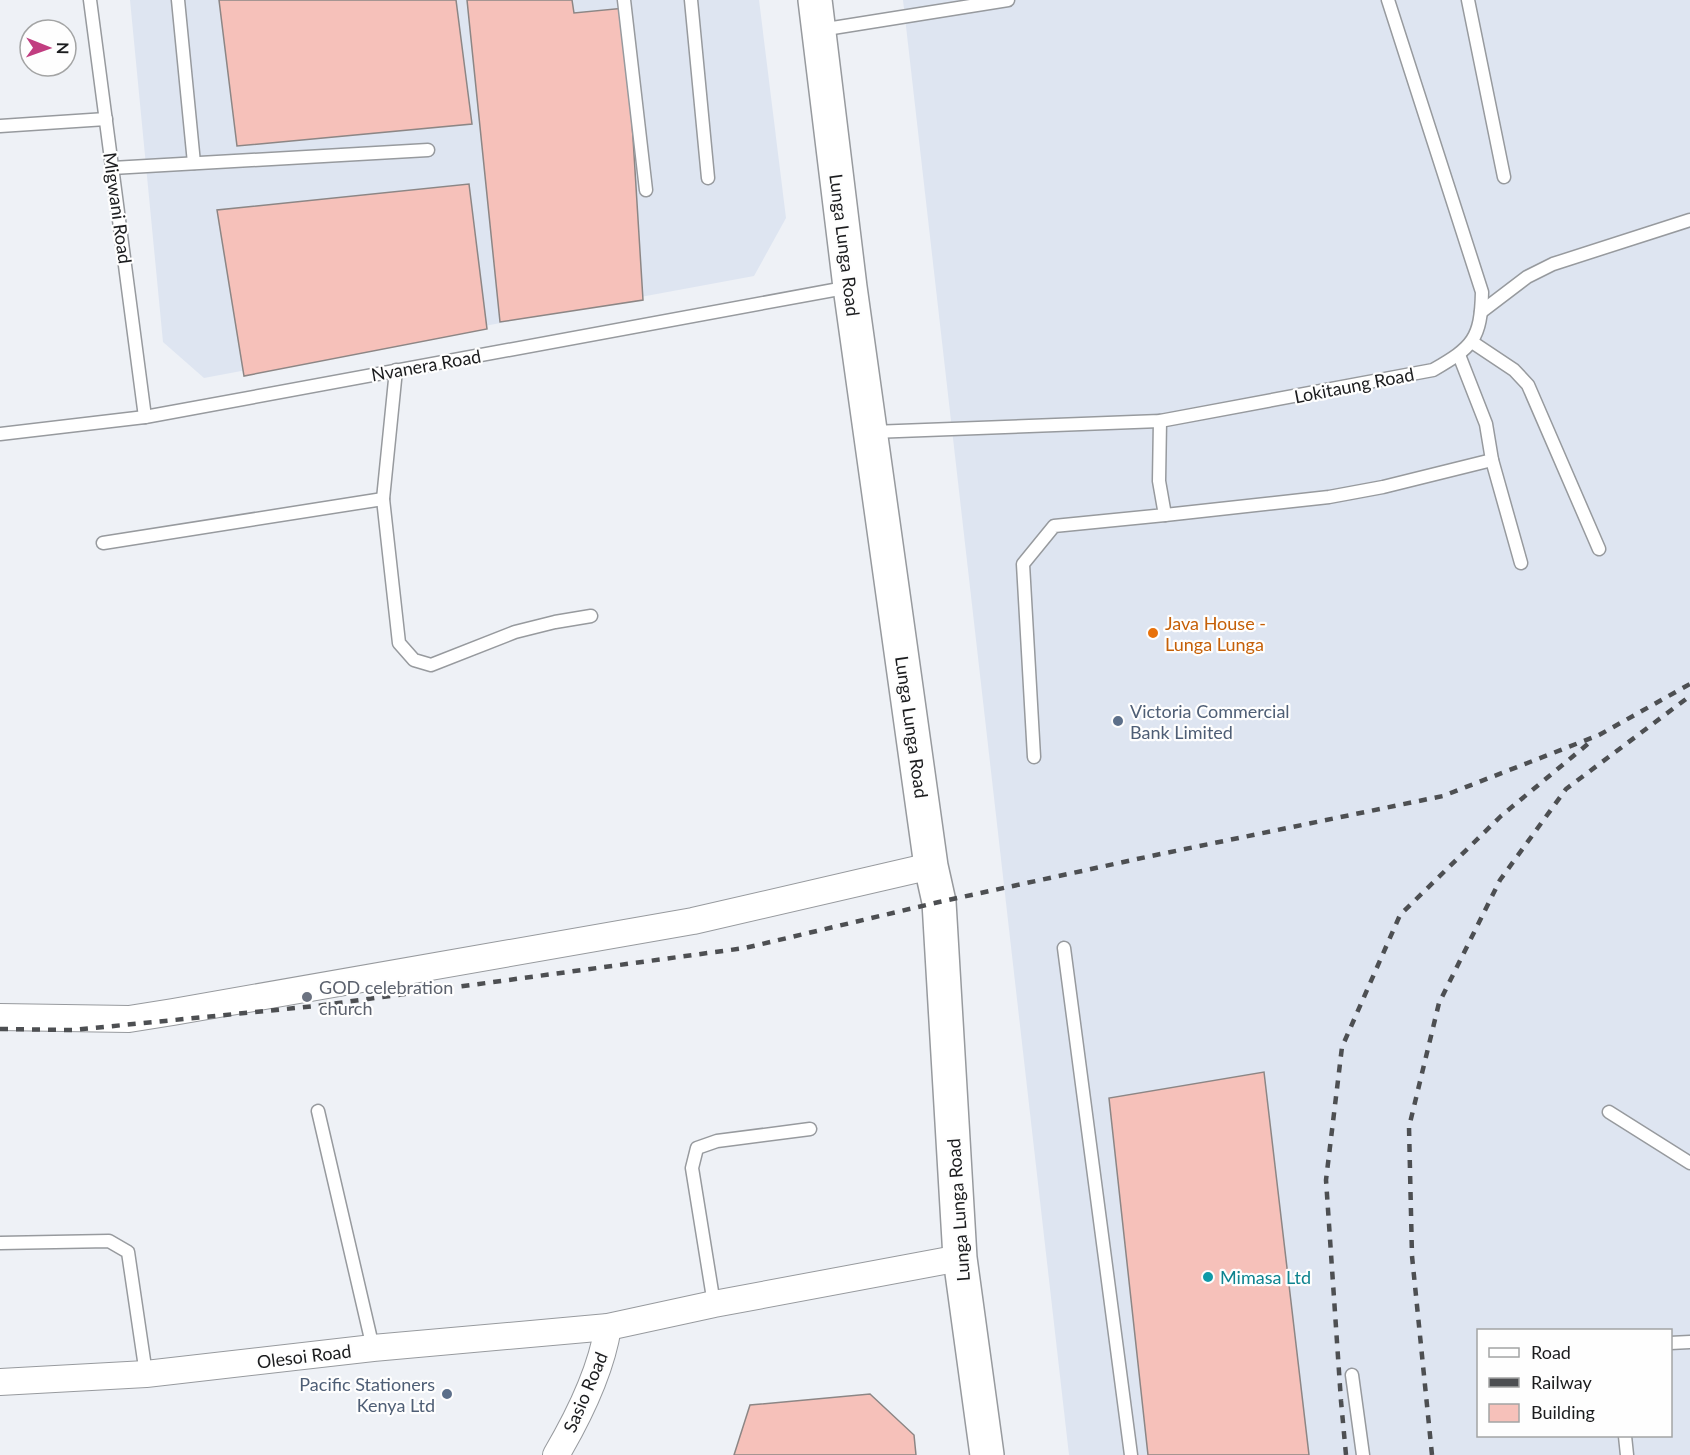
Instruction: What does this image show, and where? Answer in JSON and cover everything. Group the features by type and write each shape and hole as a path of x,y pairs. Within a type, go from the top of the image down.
{"main road":[{"name":"Lunga Lunga Road","path":"817,15 850,287 931,866 939,902 960,1258 987,1455"}],"street":[{"path":"0,1017 129,1018 173,1012 693,921 931,866"},
{"name":"Olesoi Road","path":"0,1382 146,1374 373,1348 608,1327 714,1304 960,1258"},
{"name":"Sasio Road","path":"556,1455 591,1385 603,1354 608,1327"}],"lane":[{"name":"Migwani Road","path":"90,0 145,417"},
{"path":"178,0 194,164"},
{"path":"624,0 646,190"},
{"path":"691,0 708,178"},
{"path":"817,15 1008,0"},
{"name":"Lokitaung Road","path":"871,432 1160,421 1433,370 1459,355 1472,342 1481,312 1482,292 1388,0"},
{"path":"1468,0 1504,177"},
{"path":"0,126 106,119"},
{"path":"112,168 428,150"},
{"path":"1481,312 1527,277 1553,264 1690,220"},
{"name":"Nvanera Road","path":"0,434 145,417 850,287"},
{"path":"1472,342 1514,370 1528,385 1599,549"},
{"path":"1459,355 1486,424 1492,460 1521,562"},
{"path":"396,370 383,499 399,643 414,660 431,664 515,632 591,616"},
{"path":"1160,421 1159,481 1165,514"},
{"path":"1034,758 1023,564 1054,526 1329,497 1383,487 1492,460"},
{"path":"103,543 383,499"},
{"path":"1064,948 1131,1455"},
{"path":"318,1111 373,1348"},
{"path":"1610,1112 1690,1163"},
{"path":"714,1304 692,1168 698,1148 717,1141 810,1130"},
{"path":"0,1244 109,1241 128,1252 146,1374"},
{"path":"1672,1343 1690,1342"},
{"path":"1352,1375 1363,1455"},
{"path":"1625,1437 1627,1455"}],"shaded area":[{"path":"130,0 759,0 786,218 754,276 204,378 163,342"},
{"path":"903,0 1690,0 1690,1455 1069,1455"}],"building":[{"path":"219,0 456,0 472,124 237,146"},
{"path":"467,0 572,0 574,13 625,8 643,300 500,322"},
{"path":"469,184 487,329 244,376 217,210"},
{"name":"Mimasa Ltd","path":"1264,1072 1309,1455 1148,1455 1109,1098"},
{"path":"870,1394 914,1435 916,1455 734,1455 750,1405"}],"railway":[{"path":"0,1029 73,1030 316,1006 745,948 939,902 1443,796 1599,735 1690,684"},
{"path":"1432,1455 1412,1256 1409,1127 1439,1003 1500,880 1566,789 1690,696"},
{"path":"1346,1455 1326,1180 1342,1047 1400,915 1501,816 1589,743"}],"place":[{"name":"Java House - Lunga Lunga","path":"1153,633"},
{"name":"Victoria Commercial Bank Limited","path":"1118,721"},
{"name":"GOD celebration church","path":"307,997"},
{"name":"Mimasa Ltd","path":"1208,1277"},
{"name":"Pacific Stationers Kenya Ltd","path":"447,1394"}]}
